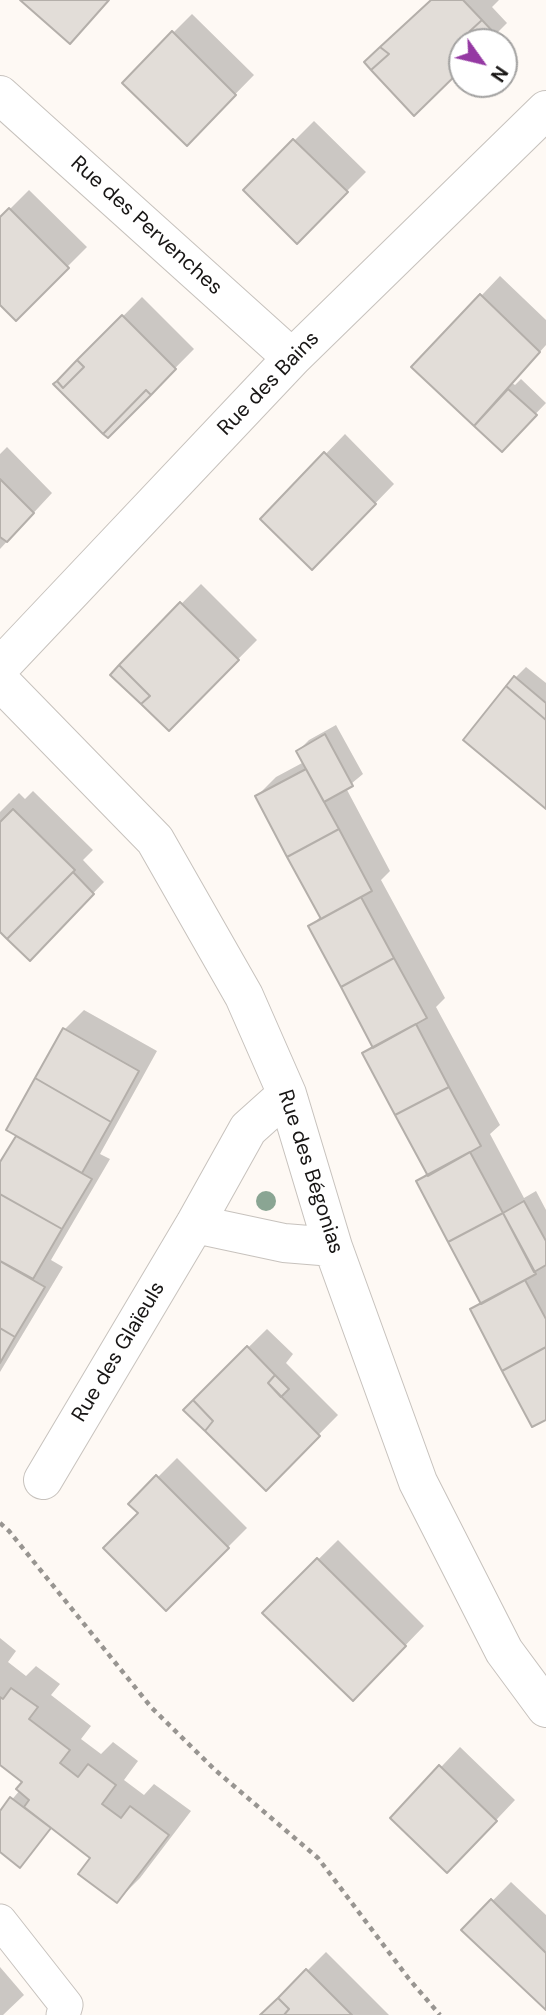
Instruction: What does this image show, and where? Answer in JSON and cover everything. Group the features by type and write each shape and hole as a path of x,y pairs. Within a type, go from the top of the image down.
{"street":[{"name":"Rue des Pervenches","path":"0,95 292,358"},
{"name":"Rue des Bains","path":"0,667 292,358 546,110"},
{"name":"Rue des Bégonias","path":"0,681 155,840 244,996 287,1094 333,1247 418,1482 504,1651 546,1708"},
{"name":"Rue des Glaïeuls","path":"43,1480 195,1224 248,1129 287,1094"},
{"path":"195,1224 284,1243 333,1247"}],"lane":[{"path":"0,1920 66,2005 63,2015"}],"path":[{"path":"0,1523 152,1707 214,1769 318,1858 409,1979 440,2015"}],"building":[{"path":"20,0 109,0 70,44"},
{"path":"431,0 463,0 482,20 473,28 448,28 448,83 414,116 371,70 389,54 380,47"},
{"path":"482,20 490,28 473,28"},
{"path":"172,31 236,95 187,146 122,83"},
{"path":"380,47 389,54 371,70 364,62"},
{"path":"293,139 348,192 297,244 243,190"},
{"path":"9,208 69,268 16,321 0,305 0,217"},
{"path":"480,294 540,352 474,426 411,367"},
{"path":"122,315 176,369 151,395 146,390 103,434 53,384 57,381 63,388 84,367 77,360"},
{"path":"77,360 84,367 63,388 57,381"},
{"path":"508,389 537,415 502,452 474,426"},
{"path":"146,390 151,395 108,438 103,434"},
{"path":"324,452 376,504 312,570 260,519"},
{"path":"0,479 34,513 7,542 0,537"},
{"path":"180,602 239,660 169,731 141,704 150,696 119,665"},
{"path":"119,665 150,696 141,704 110,675"},
{"path":"514,676 546,703 546,720 506,686"},
{"path":"506,686 546,720 546,809 463,740"},
{"path":"325,734 353,786 324,802 296,751"},
{"path":"306,769 339,829 287,857 255,796"},
{"path":"13,809 75,870 7,939 0,932 0,822"},
{"path":"339,829 372,891 321,919 287,857"},
{"path":"73,872 94,894 30,961 7,939"},
{"path":"361,897 394,958 341,987 308,926"},
{"path":"394,958 427,1018 373,1048 341,987"},
{"path":"416,1024 449,1087 395,1115 362,1053"},
{"path":"63,1028 139,1071 111,1122 35,1078"},
{"path":"35,1078 111,1122 82,1173 6,1130"},
{"path":"449,1087 481,1146 428,1176 395,1115"},
{"path":"16,1136 92,1179 62,1229 0,1194 0,1162"},
{"path":"470,1152 503,1213 448,1242 416,1181"},
{"path":"0,1194 62,1229 33,1279 0,1261"},
{"path":"524,1201 546,1241 546,1265 534,1272 503,1213"},
{"path":"503,1213 536,1274 481,1304 448,1242"},
{"path":"0,1261 45,1287 15,1337 0,1328"},
{"path":"525,1280 546,1319 546,1347 502,1371 470,1309"},
{"path":"0,1328 15,1337 0,1363"},
{"path":"247,1346 275,1375 268,1383 320,1436 266,1491 205,1431 213,1421 193,1400"},
{"path":"546,1347 546,1420 532,1427 502,1371"},
{"path":"275,1375 289,1389 281,1397 268,1383"},
{"path":"193,1400 213,1421 205,1431 183,1410"},
{"path":"156,1475 229,1548 166,1611 103,1548 138,1513 128,1504"},
{"path":"317,1558 406,1646 353,1701 262,1613"},
{"path":"11,1688 38,1707 29,1719 70,1750 60,1763 78,1777 88,1764 116,1785 102,1804 121,1818 130,1806 169,1835 117,1903 78,1874 90,1858 24,1807 29,1800 16,1789 22,1782 0,1765 0,1697 3,1699"},
{"path":"439,1765 497,1821 447,1873 390,1818"},
{"path":"10,1797 51,1828 20,1868 0,1852 0,1811"},
{"path":"491,1899 546,1953 546,2010 461,1930"},
{"path":"306,1969 352,2015 284,2015 289,2009 278,1998"},
{"path":"278,1998 289,2009 284,2015 260,2015"}]}
